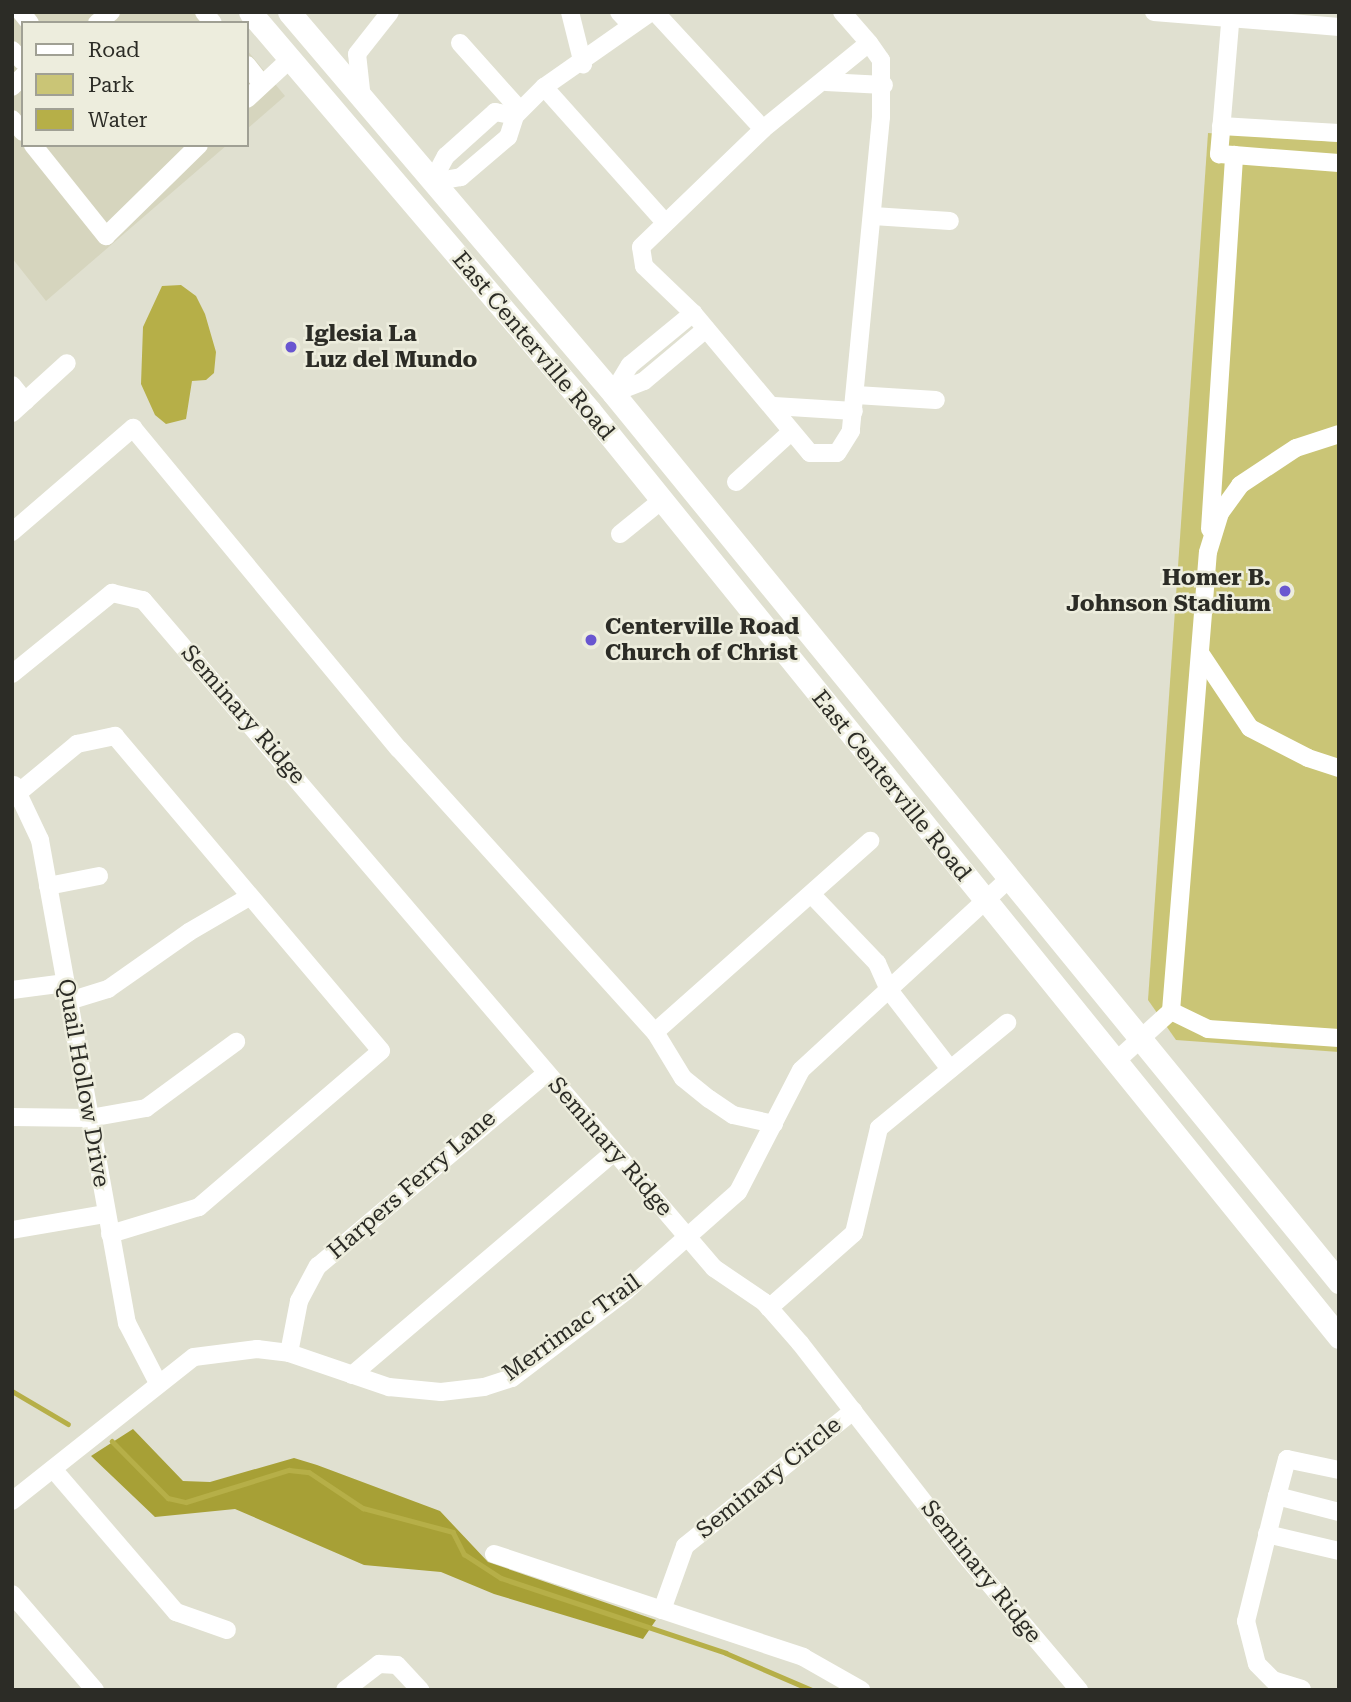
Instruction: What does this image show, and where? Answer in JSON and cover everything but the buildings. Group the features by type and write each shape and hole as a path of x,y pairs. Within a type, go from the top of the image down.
{"main road":[{"name":"East Centerville Road","path":"250,12 590,411 1339,1337"},
{"name":"East Centerville Road","path":"289,12 613,393 1339,1282"},
{"path":"412,202 432,182"},
{"path":"590,411 613,393"},
{"path":"783,652 807,631"}],"street":[{"path":"362,99 357,54 390,12"},
{"path":"570,12 583,64"},
{"path":"432,182 461,177 508,137 517,113 544,87 583,64 625,19 653,12 763,129"},
{"path":"842,12 869,43 881,60 884,85 851,431 837,453 810,453 791,432 774,406 693,313 644,266 641,247 664,221 763,129 826,82 869,43"},
{"path":"1154,12 1230,15 1339,27"},
{"path":"1230,15 1219,154 1339,163"},
{"path":"460,43 517,113"},
{"path":"248,98 290,59"},
{"path":"248,66 262,84"},
{"path":"826,82 884,85"},
{"path":"544,87 664,221"},
{"path":"432,182 446,156 495,111 517,113"},
{"path":"1221,130 1339,133"},
{"path":"35,147 106,236 197,147"},
{"path":"1115,1062 1171,1012 1208,552 1234,155"},
{"path":"873,216 950,221"},
{"path":"613,393 630,365 693,313"},
{"path":"613,393 644,381 706,329"},
{"path":"12,385 19,407 67,362"},
{"path":"774,406 936,400"},
{"path":"12,531 133,428 398,749 655,1032 683,1078 733,1115 774,1124"},
{"path":"736,482 791,432"},
{"path":"1208,552 1220,513 1240,485 1296,448 1339,434"},
{"path":"620,534 662,500"},
{"name":"Seminary Ridge","path":"12,674 112,593 143,600 714,1268 769,1308 1079,1690"},
{"path":"1200,653 1250,728 1339,768"},
{"path":"14,791 77,744 115,737 382,1051 199,1207 110,1234"},
{"name":"Quail Hollow Drive","path":"14,791 40,840 127,1323 158,1383"},
{"path":"655,1032 870,841"},
{"path":"48,886 99,876"},
{"name":"Merrimac Trail","path":"12,1501 194,1357 257,1349 289,1353 388,1387 441,1392 512,1378 689,1239 738,1192 801,1070 1009,878"},
{"path":"812,894 877,963 889,990 950,1069"},
{"path":"12,990 67,992 108,989 189,932 249,897"},
{"path":"1171,1012 1208,1029 1339,1038"},
{"path":"769,1308 854,1233 863,1211 879,1128 1007,1023"},
{"path":"12,1117 90,1118 146,1108 236,1042"},
{"name":"Harpers Ferry Lane","path":"289,1353 299,1301 318,1266 546,1073"},
{"path":"352,1375 614,1152"},
{"path":"12,1230 106,1214"},
{"name":"Seminary Circle","path":"662,1610 685,1546 853,1411"},
{"path":"1303,1689 1273,1680 1257,1664 1249,1644 1245,1621 1287,1459 1339,1470"},
{"path":"53,1469 176,1612 227,1630"},
{"path":"1277,1496 1339,1512"},
{"path":"1267,1534 1339,1551"},
{"path":"494,1554 803,1657 861,1690"},
{"path":"12,1594 95,1690"},
{"path":"345,1690 379,1664 397,1665 420,1690"}],"shaded area":[{"path":"12,12 215,12 222,21 21,21 21,147 225,147 46,301 12,258"},
{"path":"248,51 285,96 248,128"},
{"path":"133,1429 183,1481 210,1482 294,1458 440,1511 488,1562 656,1620 643,1639 494,1594 441,1572 364,1565 235,1509 155,1517 91,1456"}],"green space":[{"path":"1208,133 1339,142 1339,1052 1176,1040 1148,1000"}],"water":[{"path":"181,285 196,296 205,314 216,352 214,373 206,380 192,381 186,419 166,424 155,415 141,384 143,327 162,286"}],"waterway":[{"path":"12,1391 68,1424"},
{"path":"112,1441 168,1498 186,1502 289,1470 309,1472 363,1508 453,1532 464,1554 501,1578 726,1653 812,1690"}],"place":[{"name":"Iglesia La Luz del Mundo","path":"291,347"},
{"name":"Homer B. Johnson Stadium","path":"1285,591"},
{"name":"Centerville Road Church of Christ","path":"591,640"}]}
